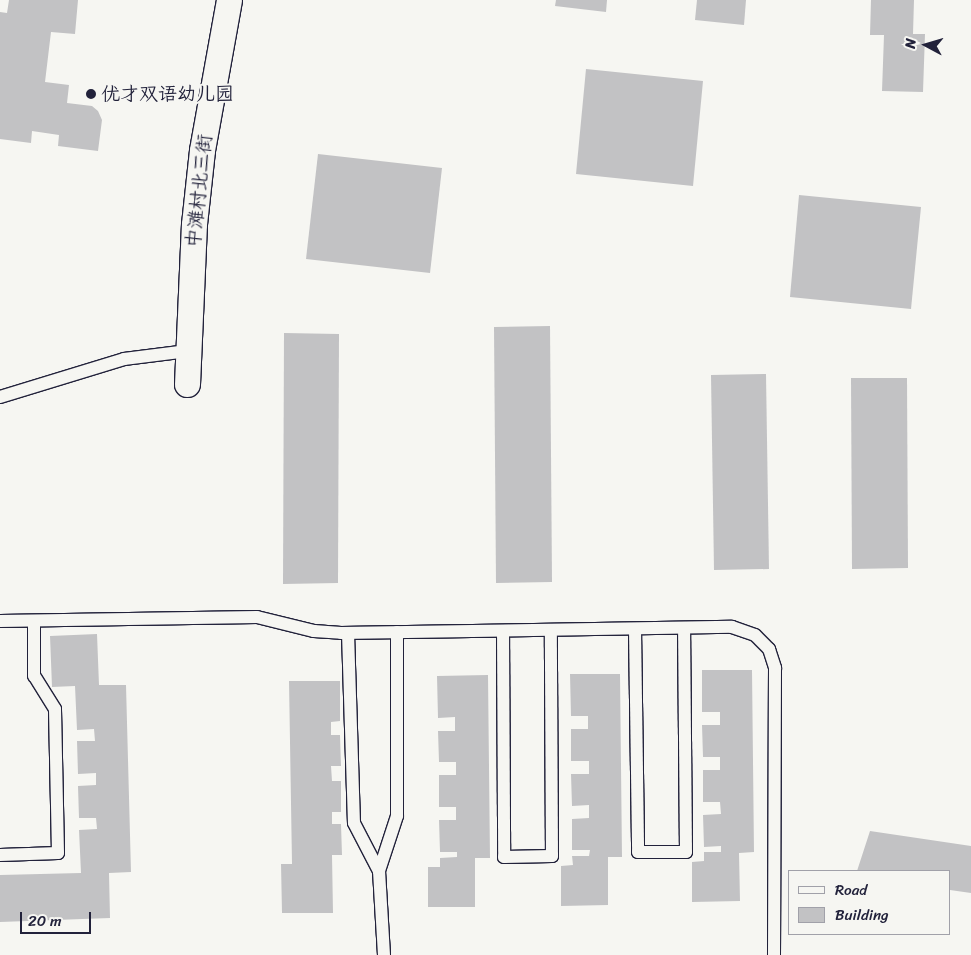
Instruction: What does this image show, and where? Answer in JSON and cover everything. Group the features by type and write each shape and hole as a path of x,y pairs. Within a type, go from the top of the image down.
{"street":[{"name":"中滩村北三街","path":"187,384 194,224 202,150 228,0"}],"lane":[{"path":"1,397 124,359 187,351"},
{"path":"0,621 257,617 314,632 732,627 755,635 769,648 775,668 774,955"},
{"path":"0,855 58,853 55,708 34,676 34,621"},
{"path":"635,629 638,852 686,852 684,628"},
{"path":"503,631 504,857 552,856 551,630"},
{"path":"384,955 379,871 397,816 397,632"},
{"path":"348,633 354,823 379,871"}],"building":[{"path":"9,0 78,0 75,34 51,32 45,82 69,85 67,103 92,106 98,111 102,120 98,151 58,146 59,135 32,131 31,143 0,139 0,12 7,13"},
{"path":"556,0 607,0 606,12 555,6"},
{"path":"697,0 746,0 744,25 695,20"},
{"path":"871,0 914,0 913,34 925,34 923,92 882,91 884,35 870,35"},
{"path":"586,69 703,81 693,186 576,174"},
{"path":"318,154 442,168 430,273 306,259"},
{"path":"799,195 921,207 911,309 790,297"},
{"path":"550,326 552,582 496,583 494,327"},
{"path":"284,333 339,334 338,583 283,584"},
{"path":"766,374 769,569 714,570 711,375"},
{"path":"851,378 907,378 908,568 852,569"},
{"path":"97,634 99,685 126,685 131,872 109,873 110,918 0,922 0,875 81,873 79,830 97,829 96,818 79,818 78,786 96,785 96,773 78,774 77,741 95,741 94,729 77,730 75,686 52,687 50,636"},
{"path":"702,670 752,670 754,852 739,853 740,901 692,902 692,862 704,861 704,852 721,852 721,846 704,847 703,815 721,814 720,802 703,802 703,770 720,770 720,757 703,757 702,725 720,725 720,712 702,712"},
{"path":"570,674 620,674 622,857 608,857 608,905 561,906 561,866 573,865 572,856 589,856 590,850 572,850 572,819 589,818 589,805 572,806 571,774 589,774 589,761 571,761 571,729 588,729 588,716 571,716"},
{"path":"488,675 490,858 475,858 475,907 428,907 428,867 440,867 440,858 457,857 457,852 440,852 439,820 456,820 456,807 439,807 439,775 456,775 456,762 439,762 438,731 455,731 455,717 438,718 437,676"},
{"path":"289,681 340,681 340,721 331,722 331,735 340,735 341,766 331,766 332,781 341,781 341,812 332,812 332,824 341,824 342,855 332,855 333,913 282,913 281,864 292,864"},
{"path":"870,831 971,846 971,893 951,890 951,870 857,870"}],"place":[{"name":"优才双语幼儿园","path":"91,94"}]}
